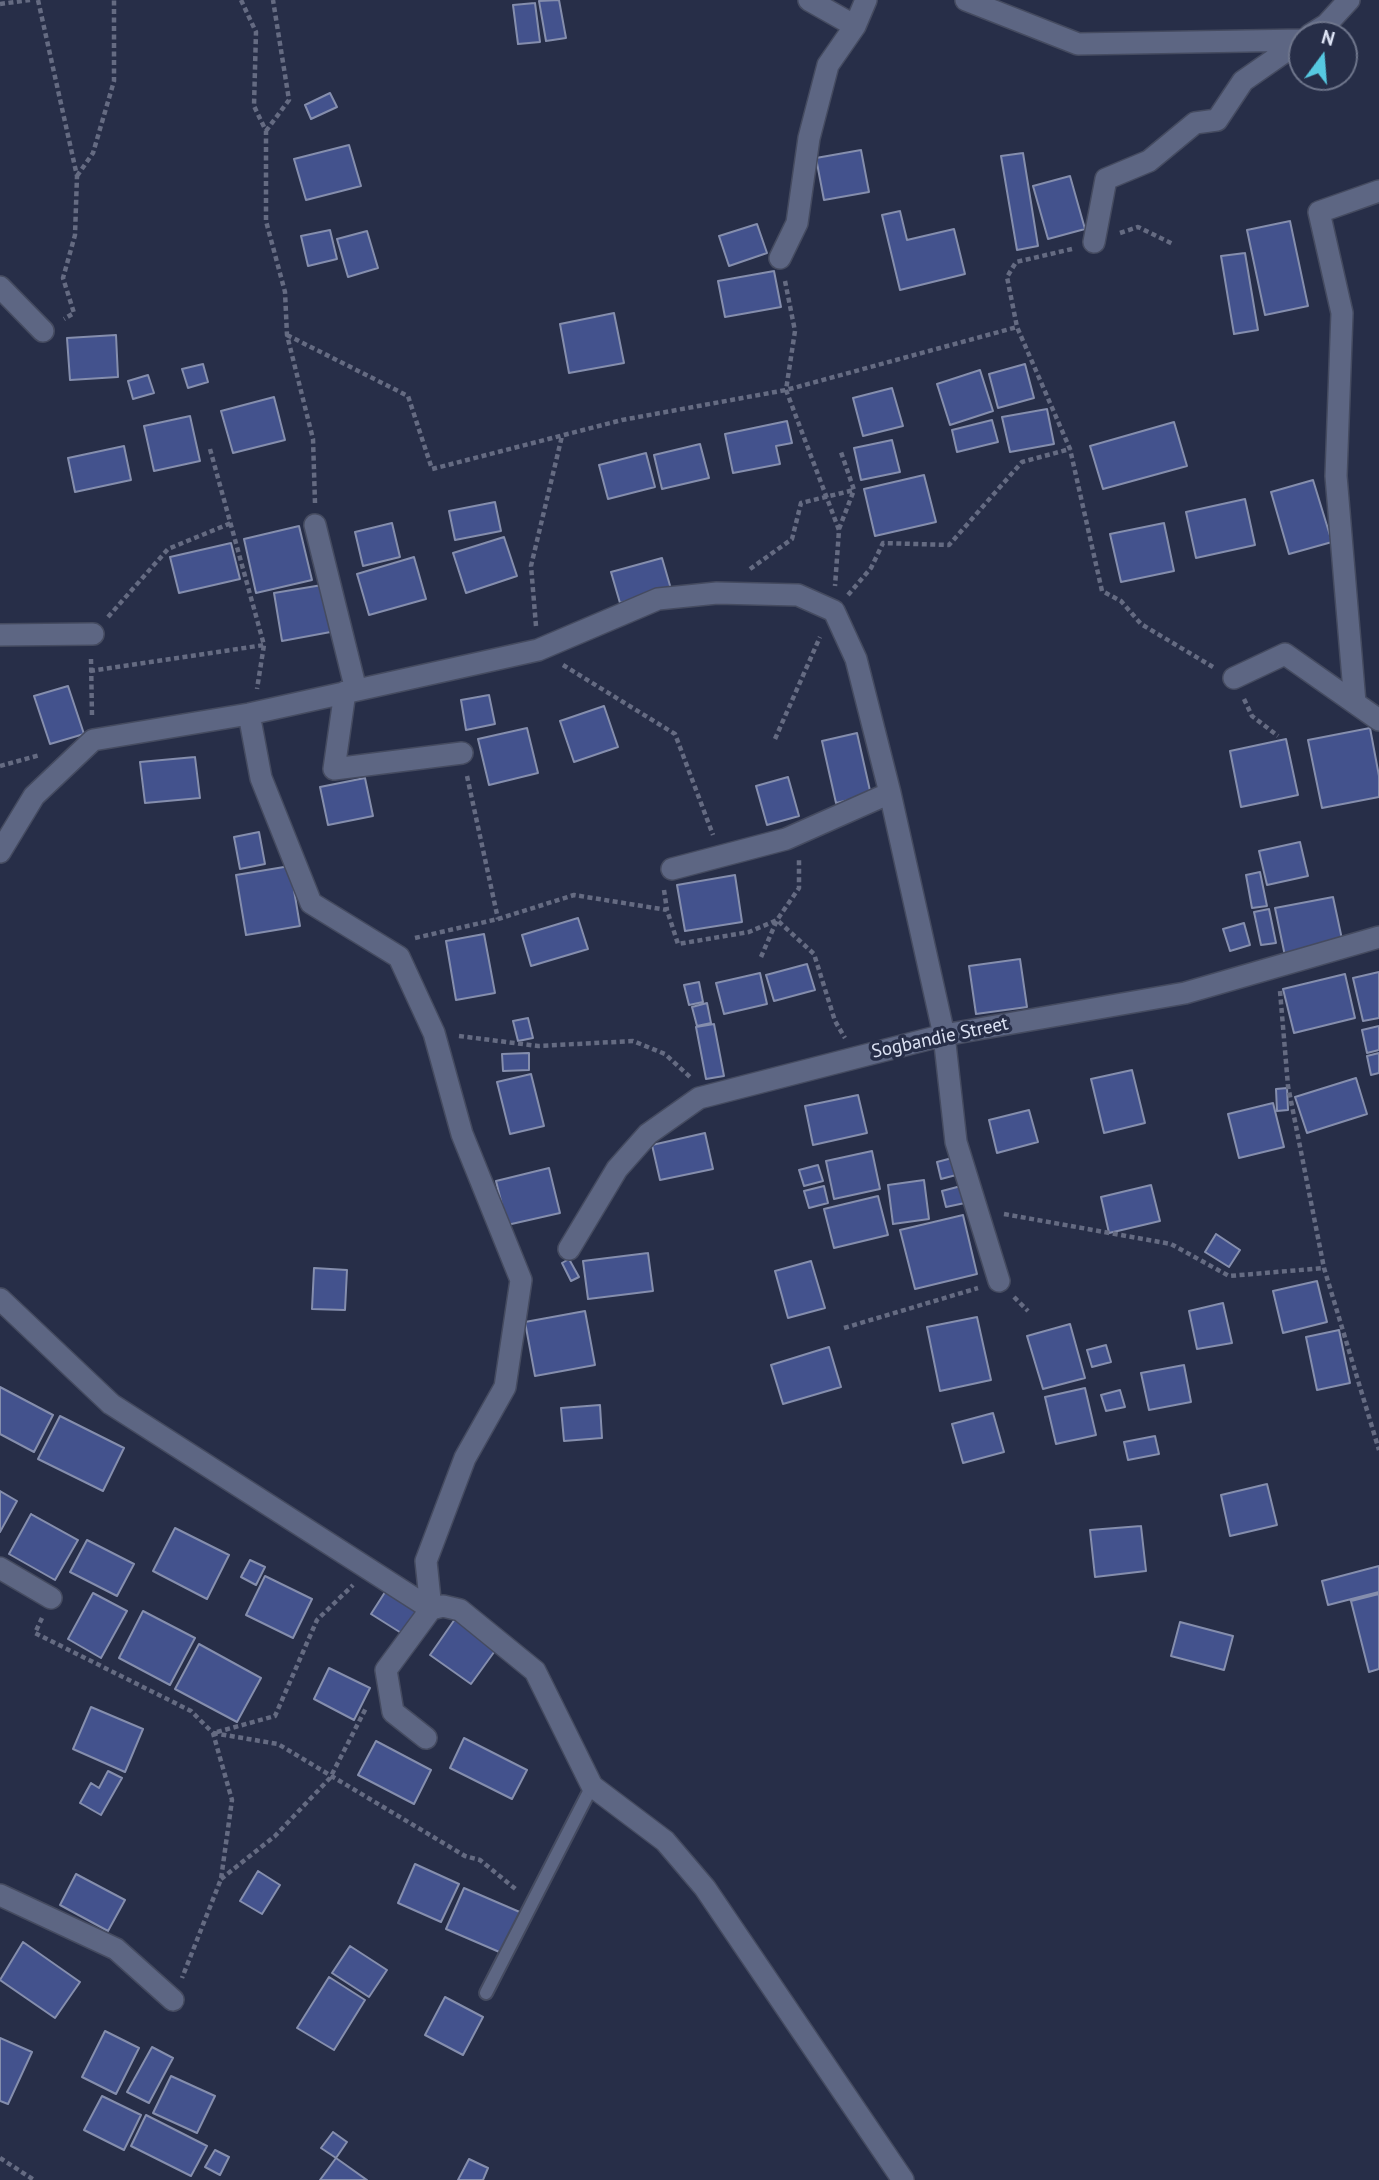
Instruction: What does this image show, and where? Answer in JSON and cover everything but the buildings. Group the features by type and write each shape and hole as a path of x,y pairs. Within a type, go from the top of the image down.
{"street":[{"path":"809,0 855,26"},
{"path":"780,258 797,223 809,138 828,65 855,26 866,0"},
{"path":"966,0 1079,44 1288,40"},
{"path":"1330,21 1349,0"},
{"path":"1094,242 1106,179 1149,161 1195,123 1217,120 1243,81 1288,50"},
{"path":"1355,703 1336,476 1342,313 1319,212 1379,191"},
{"path":"0,287 43,331"},
{"path":"315,525 351,691 334,769 462,753"},
{"path":"0,852 34,796 93,740 249,714 538,650 658,599 717,593 798,595 834,611 856,659 890,793 944,1035 956,1142 999,1281"},
{"path":"0,635 93,634"},
{"path":"1234,678 1285,654 1379,720"},
{"path":"249,714 261,778 311,903 399,957 434,1033 462,1134 521,1280 505,1387 465,1458 426,1561 431,1609"},
{"path":"672,869 786,839 890,793"},
{"name":"Sogbandie Street","path":"569,1249 617,1169 648,1134 699,1098 944,1035 1185,993 1379,937"},
{"path":"0,1298 111,1404 431,1609"},
{"path":"0,1568 51,1598"},
{"path":"426,1738 393,1712 386,1670 431,1609 443,1606 460,1610 535,1671 592,1786 665,1841 705,1888 903,2180"},
{"path":"0,1895 116,1949 173,2000"}],"lane":[{"path":"486,1993 592,1786"}],"path":[{"path":"0,4 30,0"},
{"path":"38,0 77,176 75,235 63,278 74,313 43,331"},
{"path":"77,176 93,153 114,81 114,0"},
{"path":"241,0 256,32 254,106 266,131 266,221 285,292 287,335 313,439 315,525"},
{"path":"266,131 289,100 273,0"},
{"path":"1173,244 1138,227 1094,242 1016,262 1007,277 1017,327 1070,449 1102,591 1122,601 1141,624 1234,678 1252,716 1278,736"},
{"path":"780,258 795,331 786,390 839,530"},
{"path":"287,335 408,396 432,469 622,420 786,390 1017,327"},
{"path":"562,436 531,566 538,650 675,734 721,856"},
{"path":"210,449 264,645 249,714"},
{"path":"775,739 834,611 871,568 883,543 949,545 1021,462 1070,449"},
{"path":"834,611 839,530 854,490 841,452"},
{"path":"717,593 792,539 802,503 854,490"},
{"path":"90,671 264,645"},
{"path":"462,753 498,919"},
{"path":"761,957 777,920 799,888 801,862 786,839"},
{"path":"399,957 408,940 498,919 574,895 667,909 678,944 749,932 777,920"},
{"path":"777,920 814,954 835,1021 857,1056"},
{"path":"1278,966 1288,1086 1324,1268 1379,1450"},
{"path":"434,1033 538,1046 633,1041 665,1054 696,1082 699,1098"},
{"path":"979,1223 1007,1213 1171,1244 1229,1276 1324,1268"},
{"path":"844,1328 999,1281"},
{"path":"212,1733 275,1716 317,1620 370,1569"},
{"path":"51,1598 35,1633 191,1711 212,1733 232,1800 221,1879 173,2000"},
{"path":"221,1879 275,1836 330,1778 368,1706"},
{"path":"212,1733 278,1744 330,1778 466,1856 480,1860 532,1903"},
{"path":"0,2158 34,2180"}]}
